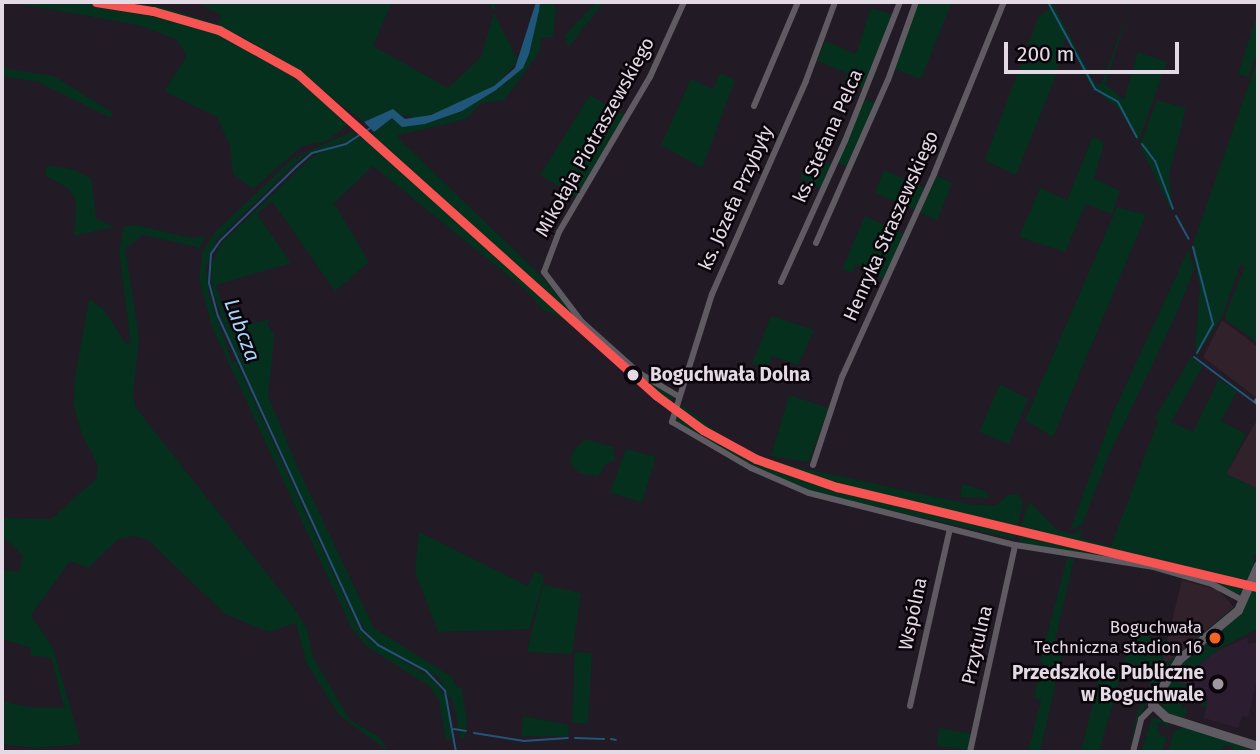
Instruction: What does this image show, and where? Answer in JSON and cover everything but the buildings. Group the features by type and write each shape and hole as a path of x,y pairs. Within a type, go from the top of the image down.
{"street":[{"name":"Mikołaja Piotraszewskiego","path":"678,396 639,373 582,322 544,272 555,239 650,77 684,2"},
{"path":"754,106 798,2"},
{"name":"ks. Józefa Przybyły","path":"835,2 806,81 716,284 678,396 674,410 674,426 774,480 950,529"},
{"name":"ks. Stefana Pelca","path":"781,282 845,141 900,2"},
{"name":"ks. Stefana Pelca","path":"816,243 890,76 916,2"},
{"name":"Henryka Straszewskiego","path":"813,465 842,377 934,174 1004,2"},
{"path":"950,529 1015,545 1154,567 1212,584 1244,601"},
{"name":"Wspólna","path":"910,706 950,529"},
{"name":"Przytulna","path":"970,752 1015,545"},
{"path":"1133,752 1141,719 1153,707 1155,692 1179,659 1244,601 1258,565"},
{"path":"1153,707 1166,717 1258,746"}],"shaded area":[{"path":"371,134 672,406 745,451 842,486 1258,583 1258,592 813,483 732,450 645,388 367,138"},
{"path":"1222,320 1258,347 1258,399 1203,357"},
{"path":"1258,418 1258,489 1226,474"},
{"path":"1182,580 1218,590 1234,607 1169,662 1162,661"},
{"name":"Przedszkole Publiczne w Boguchwale","path":"1247,638 1249,644 1258,642 1258,676 1248,717 1242,716 1238,728 1204,718 1208,697 1177,683 1216,651"},
{"path":"1124,662 1149,669 1146,681 1121,674"}],"green space":[{"path":"10,2 81,2 204,27 235,39 293,73 350,123 327,141 302,146 253,189 233,174 230,146 217,117 164,91 187,56 176,39 138,25"},
{"path":"113,2 163,7 218,24 221,15 196,2 392,2 373,46 448,88 481,57 494,13 518,61 495,86 457,107 417,118 401,115 364,122 279,58 238,35 186,16"},
{"path":"480,2 496,2 494,13 490,4"},
{"path":"540,2 552,2 556,11 553,37 541,38 539,53 504,100 481,103 466,119 396,136 541,276 581,322 638,375 673,396 672,406 371,134 392,118 425,124 462,111 496,90 523,67"},
{"path":"596,2 604,2 568,48 565,35"},
{"path":"918,2 952,2 921,79 894,69"},
{"path":"1046,2 1052,2 1095,84 1101,84 1132,2 1105,84 1124,100 1138,52 1167,62 1138,142 1119,109 1091,87 1066,36 1055,78 1016,175 985,160 1039,16 1050,9"},
{"path":"871,8 894,15 865,90 844,82 847,73 817,61 825,41 856,54"},
{"path":"1258,11 1258,50 1248,77 1238,74"},
{"path":"1258,58 1258,343 1224,318 1245,266 1241,264 1222,316 1198,354 1195,347 1200,288 1192,247"},
{"path":"2,68 54,76 113,113 111,118 38,82 2,76"},
{"path":"720,73 735,80 702,168 661,145 691,79 713,89"},
{"path":"590,95 626,116 577,198 540,175"},
{"path":"865,99 876,103 848,167 837,163"},
{"path":"1157,100 1186,108 1169,175 1173,214 1140,146"},
{"path":"353,131 357,135 349,140 302,157 216,241 206,267 209,293 232,362 236,361 359,629 373,643 432,678 448,700 452,740 446,740 439,701 429,686 366,646 351,627 212,327 199,279 202,252 215,232 292,159"},
{"path":"1093,136 1104,143 1094,179 1120,191 1112,214 1086,204 1065,252 1019,237 1040,188 1067,200"},
{"path":"360,137 367,138 601,348 560,317 543,310 526,290 373,166 334,203 369,262 335,291 272,201 257,214 291,263 216,285 230,329 270,319 267,324 274,334 268,396 298,468 374,628 452,677 457,688 461,686 467,721 465,738 461,739 453,702 438,677 374,641 359,622 226,330 213,292 211,267 220,245 313,156"},
{"path":"811,156 832,165 821,189 800,178"},
{"path":"47,165 72,169 91,178 96,218 114,227 74,236 76,201 69,189 45,175"},
{"path":"884,170 925,188 915,210 875,193"},
{"path":"937,176 952,183 937,220 919,212"},
{"path":"1117,207 1146,215 1053,437 1025,420"},
{"path":"865,216 904,234 885,280 856,264 852,273 842,269"},
{"path":"136,225 191,238 206,236 197,252 197,247 143,235 125,249 139,337 133,396 136,408 294,608 307,629 313,657 350,720 378,736 389,752 339,715 306,662 296,623 269,632 225,614 148,540 134,536 117,540 88,568 70,561 31,615 53,648 81,744 36,748 2,744 2,701 28,707 64,708 51,658 30,655 31,648 2,639 2,570 19,572 23,556 2,536 2,518 51,519 96,479 98,465 82,435 74,406 75,377 89,299 104,310 126,344 131,344 119,252 124,226"},
{"path":"1188,250 1194,269 1175,317 1109,455 1082,525 1070,530 1113,413"},
{"path":"771,316 814,330 798,365 772,356 767,369 752,364"},
{"path":"1191,357 1203,366 1171,422 1193,432 1219,379 1237,391 1221,421 1246,434 1226,474 1258,489 1258,556 1253,553 1254,564 1247,581 1020,528 1029,501 1057,530 1073,534 1083,530 1080,538 1111,546 1158,421 1155,418"},
{"path":"1000,384 1028,399 1009,444 979,432"},
{"path":"789,395 829,408 809,462 771,456"},
{"path":"679,403 725,438 764,458 797,467 968,504 996,506 1008,495 1018,494 1023,503 1017,527 842,486 771,463 711,432 676,409"},
{"path":"675,413 732,450 786,474 1016,532 1014,539 812,492 751,466 676,424"},
{"path":"585,439 613,447 615,460 606,464 598,476 579,473 570,463 574,450"},
{"path":"626,449 656,457 642,502 610,493"},
{"path":"962,484 986,491 989,498 960,497"},
{"path":"419,532 528,586 535,572 541,573 544,579 529,629 438,632 415,572"},
{"path":"1019,533 1245,588 1238,594 1205,580 1020,544"},
{"path":"1067,558 1074,559 1053,649 1063,651 1040,752 1028,752 1041,700 1034,698 1039,671 1043,672 1045,664 1040,662"},
{"path":"543,585 581,593 572,654 527,652"},
{"path":"1252,590 1258,592 1258,628 1216,651 1177,682 1205,693 1207,708 1201,706 1203,696 1187,691 1181,707 1187,710 1184,718 1168,713 1158,701 1178,667 1240,614"},
{"path":"1234,607 1166,672 1124,662 1134,633 1168,641 1162,660 1169,662"},
{"path":"575,652 592,653 588,724 572,723"},
{"path":"1102,667 1121,674 1099,752 1081,752"},
{"path":"1148,673 1160,679 1138,719 1128,752 1138,710 1152,684 1146,681"},
{"path":"523,716 569,725 568,736 522,736"},
{"path":"1152,718 1166,720 1169,725 1166,730 1165,724 1157,723 1159,734 1167,737 1162,752 1141,752"},
{"path":"1185,726 1255,752 1232,752 1233,747 1224,745 1222,752 1168,752 1174,731"},
{"path":"939,728 972,734 968,750 937,746"}],"water":[{"path":"536,2 540,2 539,11 523,68 496,90 462,111 425,124 402,127 392,118 374,132 364,122 393,109 405,119 431,115 494,86 515,68"}],"waterway":[{"path":"1048,2 1095,89 1118,102 1137,137"},
{"name":"Lubcza","path":"372,127 346,144 312,153 297,166 220,241 211,254 209,283 218,316 361,629 378,645 426,671 445,691 456,752"},
{"path":"1142,144 1155,161 1173,209"},
{"path":"1176,216 1189,239"},
{"path":"1193,247 1213,324 1197,353"},
{"path":"1194,357 1258,405"},
{"path":"454,729 466,731"},
{"path":"474,733 524,741 568,738"},
{"path":"575,738 604,739"},
{"path":"611,739 616,740"}],"transit line":[{"path":"96,2 153,11 219,30 298,74 657,396 703,430 756,459 837,487 1258,587"}],"place":[{"name":"Boguchwała Dolna","path":"633,375"},
{"name":"Boguchwała Techniczna stadion 16","path":"1215,638"},
{"name":"Przedszkole Publiczne w Boguchwale","path":"1218,684"}]}
